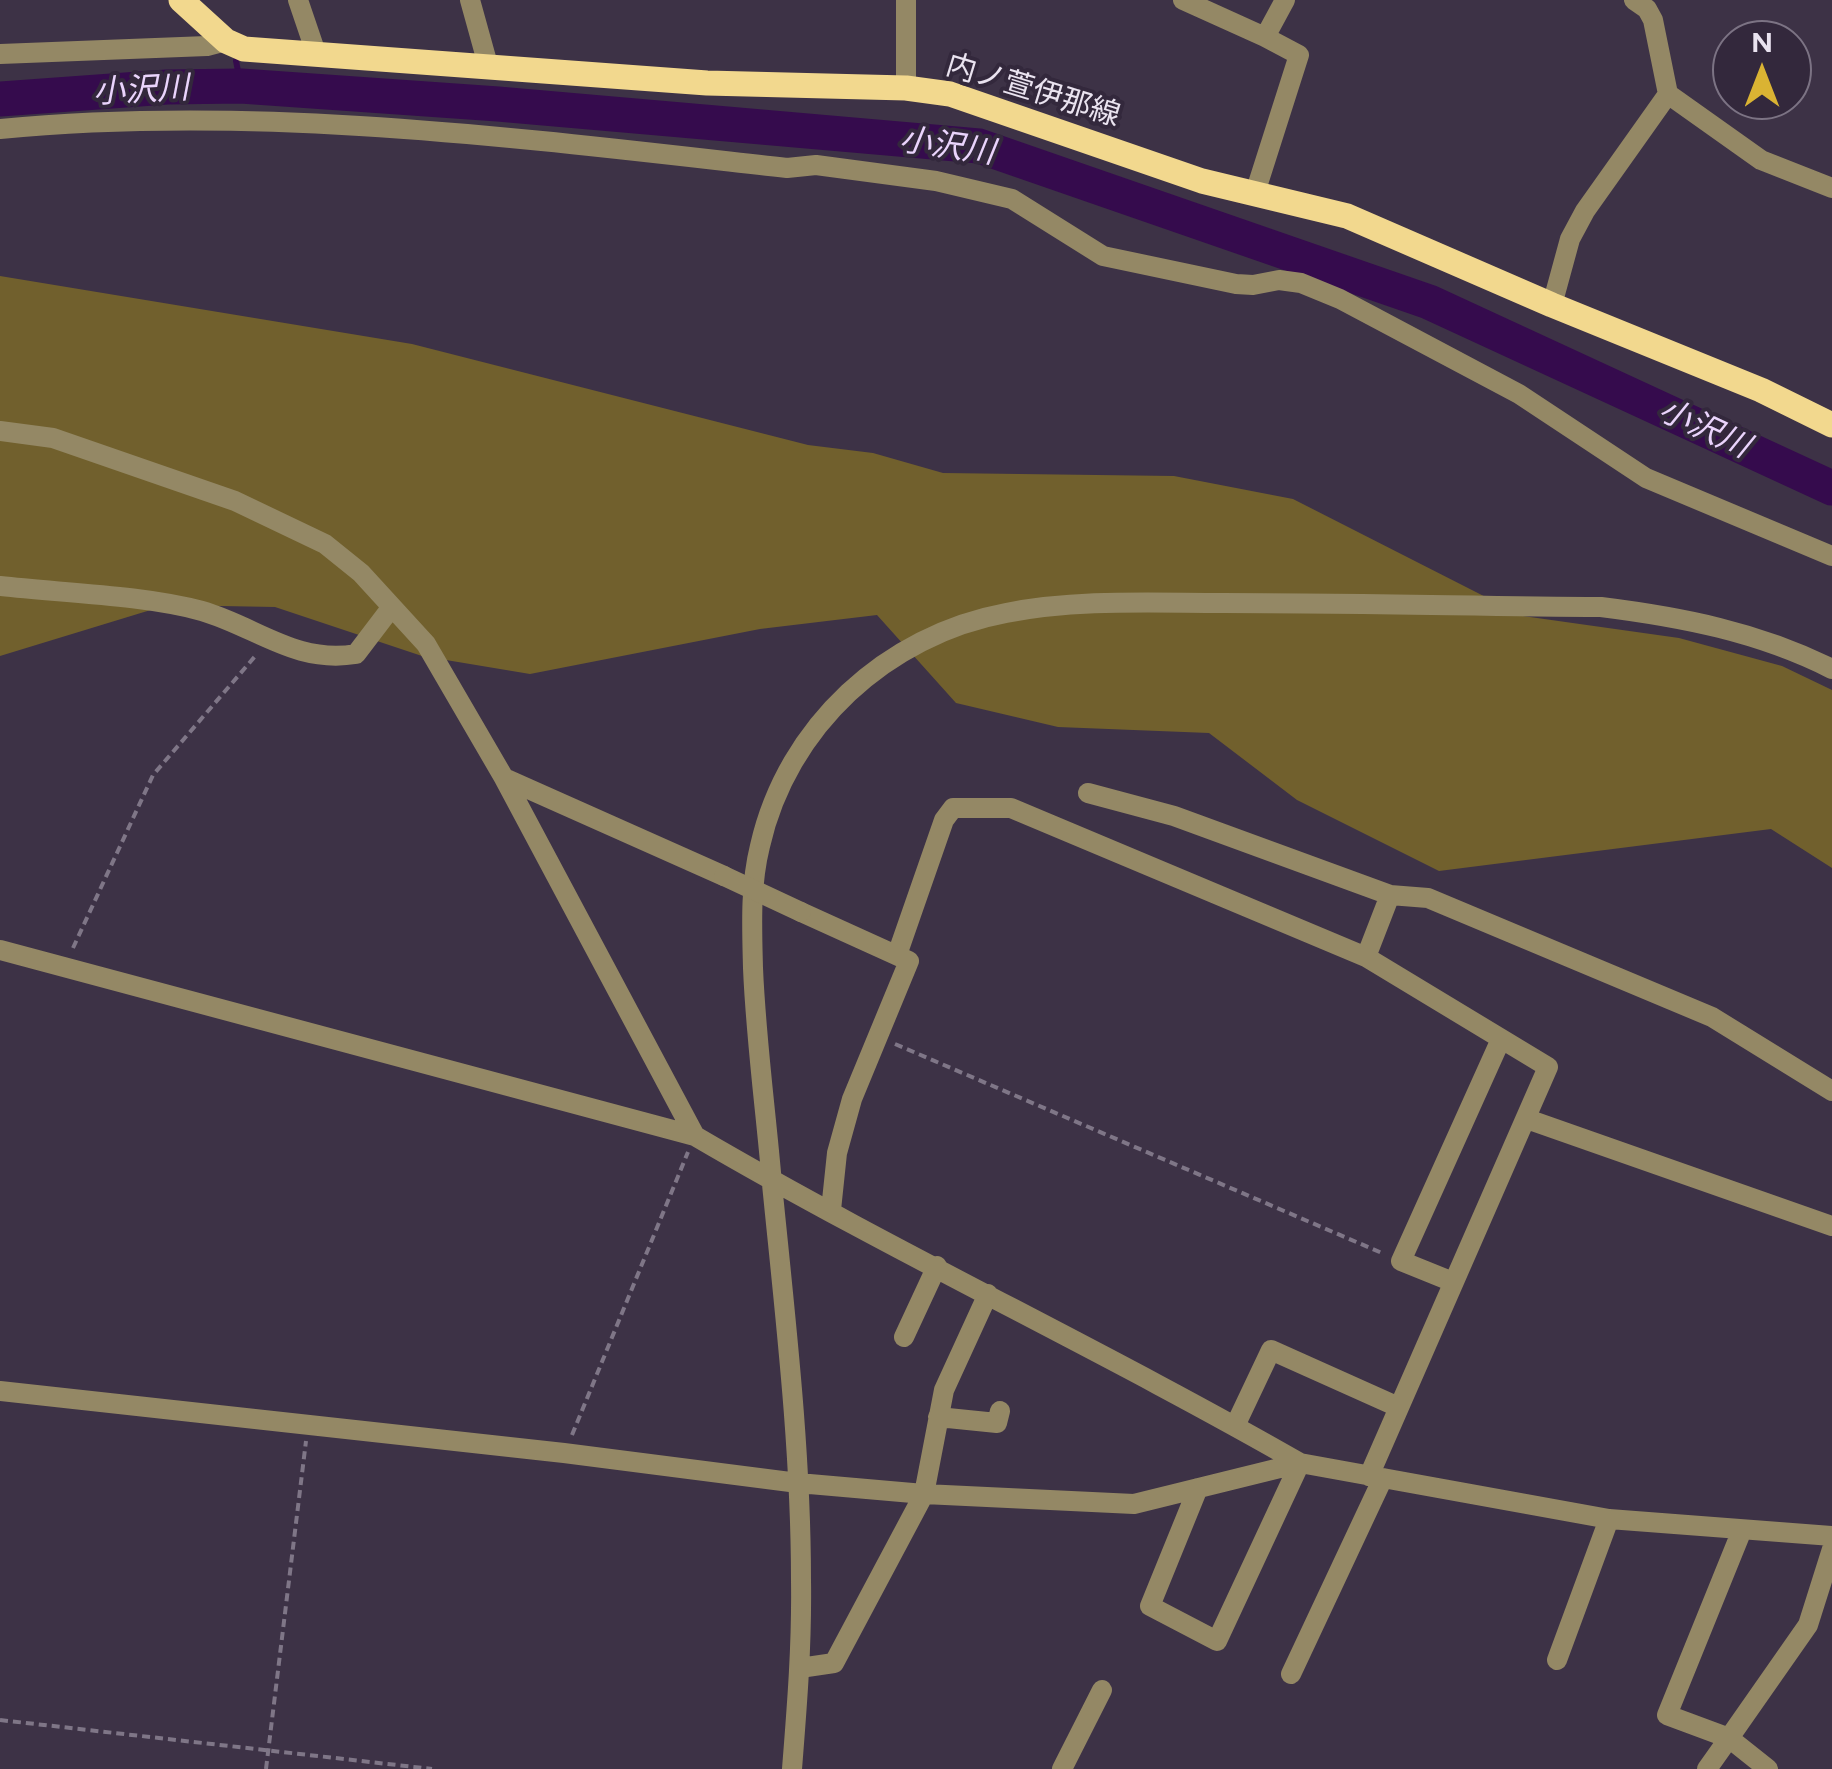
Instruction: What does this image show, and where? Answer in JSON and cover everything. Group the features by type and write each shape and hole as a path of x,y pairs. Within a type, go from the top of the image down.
{"main road":[{"path":"181,0 226,41"},
{"name":"内ノ萱伊那線","path":"226,41 244,49 707,83 906,88 950,94 1202,181 1347,216 1745,383 1832,425"}],"street":[{"path":"298,0 316,54"},
{"path":"470,0 488,65"},
{"path":"906,0 906,88"},
{"path":"1183,0 1299,55 1255,193"},
{"path":"1264,38 1285,0"},
{"path":"1634,0 1654,20 1668,94 1761,160 1832,188"},
{"path":"0,54 207,46 226,41"},
{"path":"1552,305 1570,239 1585,210 1668,94"},
{"path":"0,129 229,119 405,129 787,168 816,166 936,182 1012,199 1103,256 1236,284 1280,280 1301,283 1340,299 1519,394 1646,478 1832,556"},
{"path":"0,431 53,438 235,501 324,544 360,574 426,644 504,778 695,1136"},
{"path":"0,586 202,611 306,655 332,658 356,654 391,608"},
{"path":"792,1769 800,1668 798,1483 756,1036 751,920 756,865 766,825 788,773 804,745 853,685 896,654 949,627 1007,612 1101,603 1601,608 1677,616 1751,636 1832,669"},
{"path":"504,778 909,961 852,1099 842,1135 831,1210"},
{"path":"1088,793 1174,816 1390,895 1428,898 1712,1018 1832,1090"},
{"path":"897,955 944,820 954,808 1011,808 1366,956 1548,1067 1396,1406 1376,1477 1291,1674"},
{"path":"1366,956 1390,895"},
{"path":"0,950 695,1136 772,1182 937,1266 1300,1464 1609,1518 1832,1536"},
{"path":"1452,1282 1401,1261 1501,1039"},
{"path":"1527,1118 1832,1226"},
{"path":"904,1337 937,1266"},
{"path":"800,1668 834,1663 924,1494 944,1390 988,1294"},
{"path":"1235,1426 1271,1350 1396,1406"},
{"path":"0,1390 798,1483 924,1494 1134,1504 1300,1464"},
{"path":"938,1417 997,1423 1000,1412"},
{"path":"1198,1488 1150,1606 1217,1641 1300,1464"},
{"path":"1556,1660 1609,1518"},
{"path":"1742,1530 1667,1714 1729,1738 1768,1769"},
{"path":"1707,1769 1808,1626 1832,1549"},
{"path":"1062,1769 1102,1690"}],"path":[{"path":"65,966 153,774 270,639"},
{"path":"876,1037 1401,1261"},
{"path":"564,1453 695,1136"},
{"path":"266,1769 308,1426"},
{"path":"0,1720 432,1769"}],"shaded area":[{"path":"0,276 412,344 808,445 873,453 943,473 1174,476 1293,499 1523,616 1679,638 1782,666 1832,690 1832,868 1771,829 1439,871 1297,800 1209,733 1058,727 956,703 877,615 760,629 530,674 422,656 275,607 167,605 0,656"}],"waterway":[{"path":"236,61 241,86"},
{"name":"小沢川","path":"0,99 241,86 979,146 1429,302 1832,488"}]}
